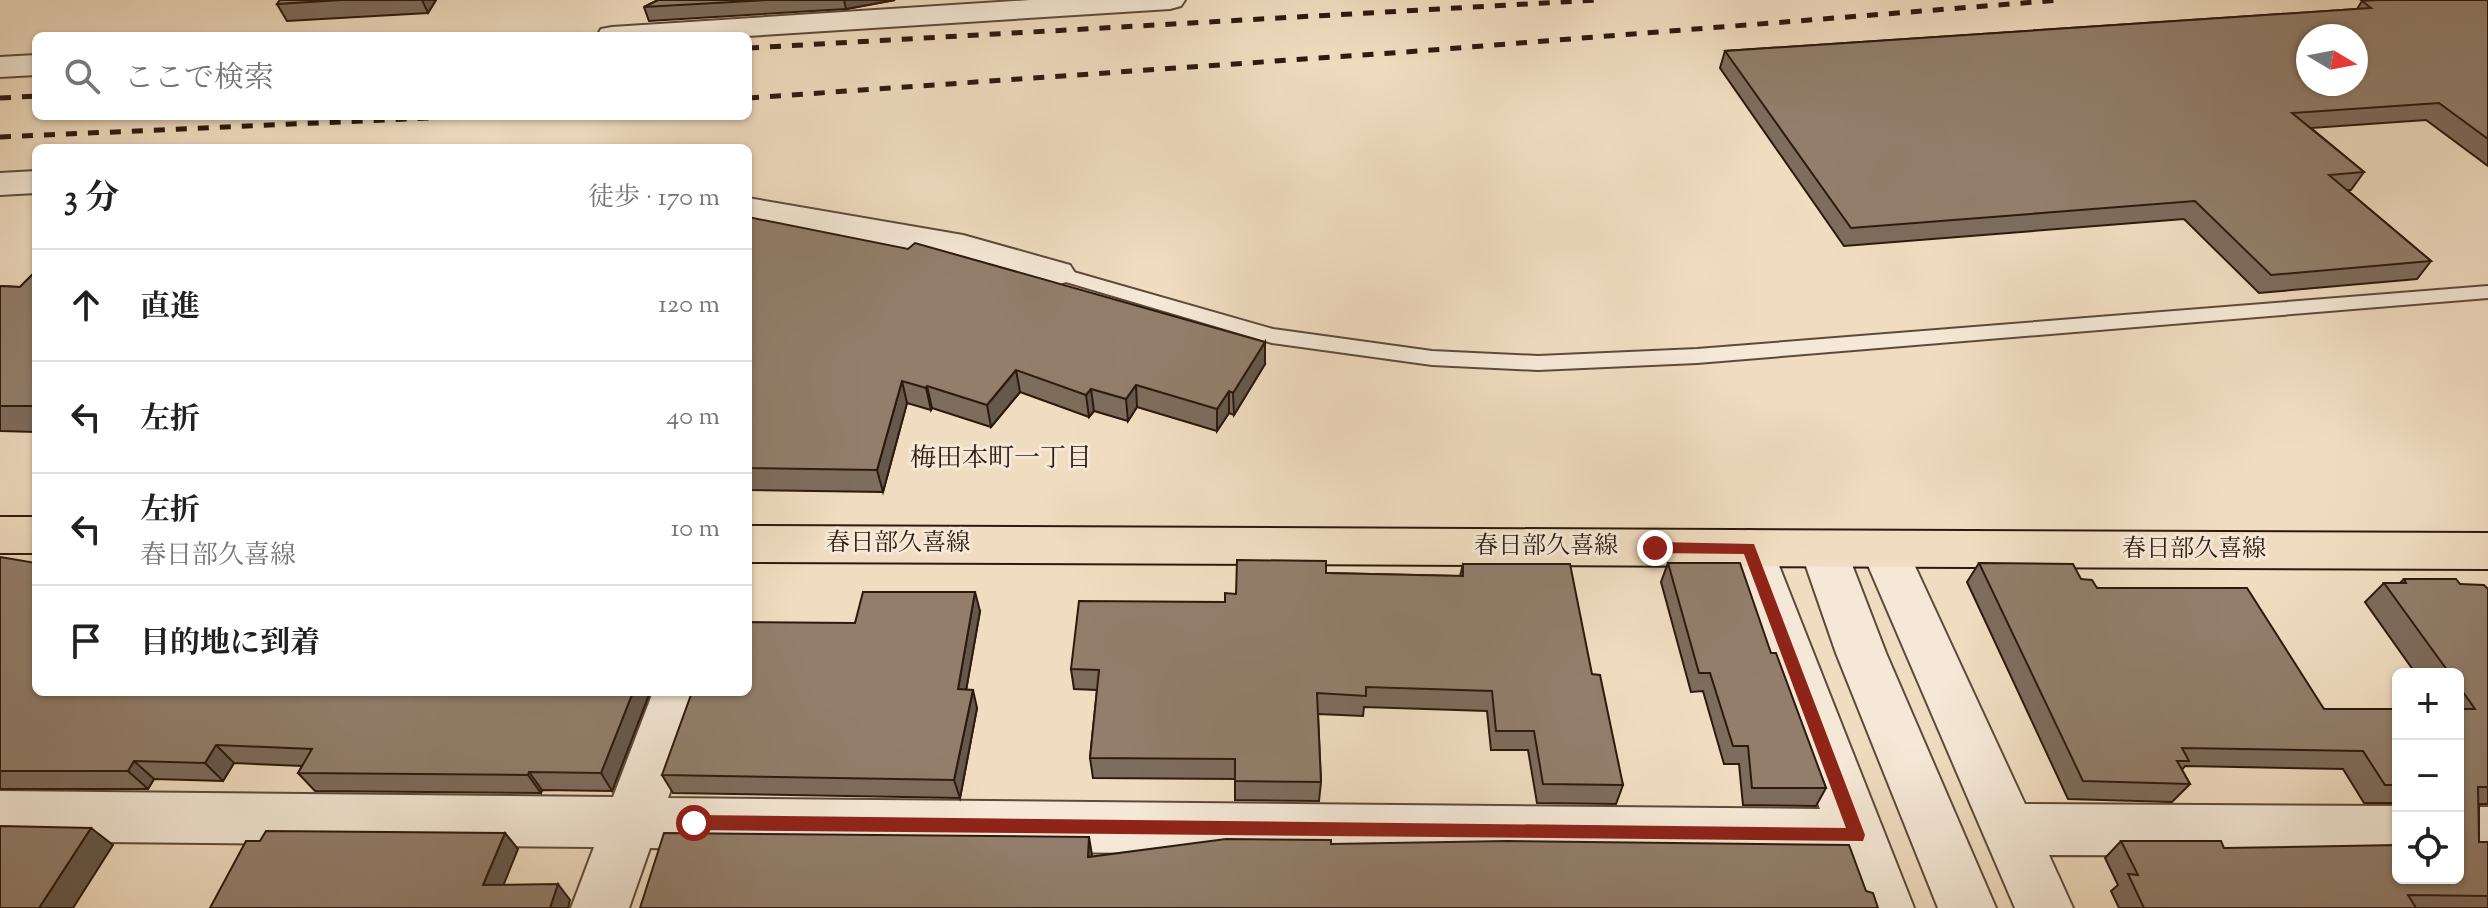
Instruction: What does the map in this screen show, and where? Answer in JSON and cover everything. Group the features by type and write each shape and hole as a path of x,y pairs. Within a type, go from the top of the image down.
{"main road":[{"path":"0,535 32,535"},
{"name":"春日部久喜線","path":"752,544 2488,551"}],"street":[{"path":"616,28 1053,3 1170,0"},
{"path":"0,67 32,65"},
{"path":"0,184 32,182"},
{"path":"752,210 963,247 1056,273"},
{"path":"1749,548 1885,908"},
{"path":"1823,549 1861,653 1967,908"},
{"path":"1884,549 2044,908"},
{"path":"600,908 678,696"},
{"path":"0,816 1857,835"},
{"path":"2007,829 2392,831"},
{"path":"2464,832 2488,832"}],"lane":[{"path":"1056,273 1272,336 1432,358 1538,363 1697,356 2488,292"}],"building":[{"path":"280,0 341,0 277,4"},
{"path":"658,0 768,0 644,7"},
{"path":"2488,0 2488,139 2439,103 2292,113 2364,172 2329,175 2431,261 2271,275 2195,201 1851,228 1725,51 2371,8 2362,1"},
{"path":"752,218 908,249 915,243 1265,342 1233,393 1229,391 1217,409 1136,385 1126,399 1091,389 1086,395 1016,370 987,405 902,381 877,470 752,468"},
{"path":"32,275 32,406 0,406 0,286 20,287"},
{"path":"0,557 32,562 32,696 631,696 601,773 298,773 312,749 216,745 205,763 134,761 128,771 0,771"},
{"path":"1237,560 1326,561 1326,573 1463,576 1463,564 1570,564 1592,674 1600,675 1623,785 1543,784 1534,731 1496,731 1492,691 1366,687 1366,696 1317,693 1321,782 1235,781 1235,759 1090,758 1099,670 1071,669 1079,601 1225,602 1225,593 1236,594"},
{"path":"1668,563 1740,563 1771,653 1776,653 1826,788 1752,788 1748,746 1733,746 1710,673 1699,673"},
{"path":"1979,563 2073,564 2081,579 2092,580 2097,588 2247,588 2324,709 2392,709 2392,785 2385,785 2363,751 2182,748 2189,761 2177,761 2190,784 2083,781"},
{"path":"2404,579 2456,579 2460,584 2484,585 2488,589 2488,787 2478,787 2479,842 2488,842 2488,896 2408,895 2416,908 2144,908 2128,874 2138,875 2121,841 2221,841 2224,848 2392,845 2392,884 2464,884 2464,709 2475,709 2464,693 2464,668 2446,668 2384,583 2406,583"},
{"path":"863,592 975,592 958,689 973,690 954,780 662,775 691,696 752,696 752,622 855,623"},
{"path":"0,826 91,828 39,908 0,908"},
{"path":"266,831 505,833 483,885 558,884 550,908 210,908 246,841 260,841"},
{"path":"664,833 1089,837 1088,857 1226,839 1331,840 1331,844 1507,841 1849,845 1866,891 1873,893 1878,908 640,908"}],"railway":[{"path":"752,48 1598,0"},
{"path":"752,98 1419,51 2061,0"},
{"path":"0,98 32,96"},
{"path":"0,137 384,120"}],"district":[{"name":"梅田本町一丁目","path":"1001,459"}],"route":[{"path":"694,823 1857,835 1749,548 1655,548"}]}
